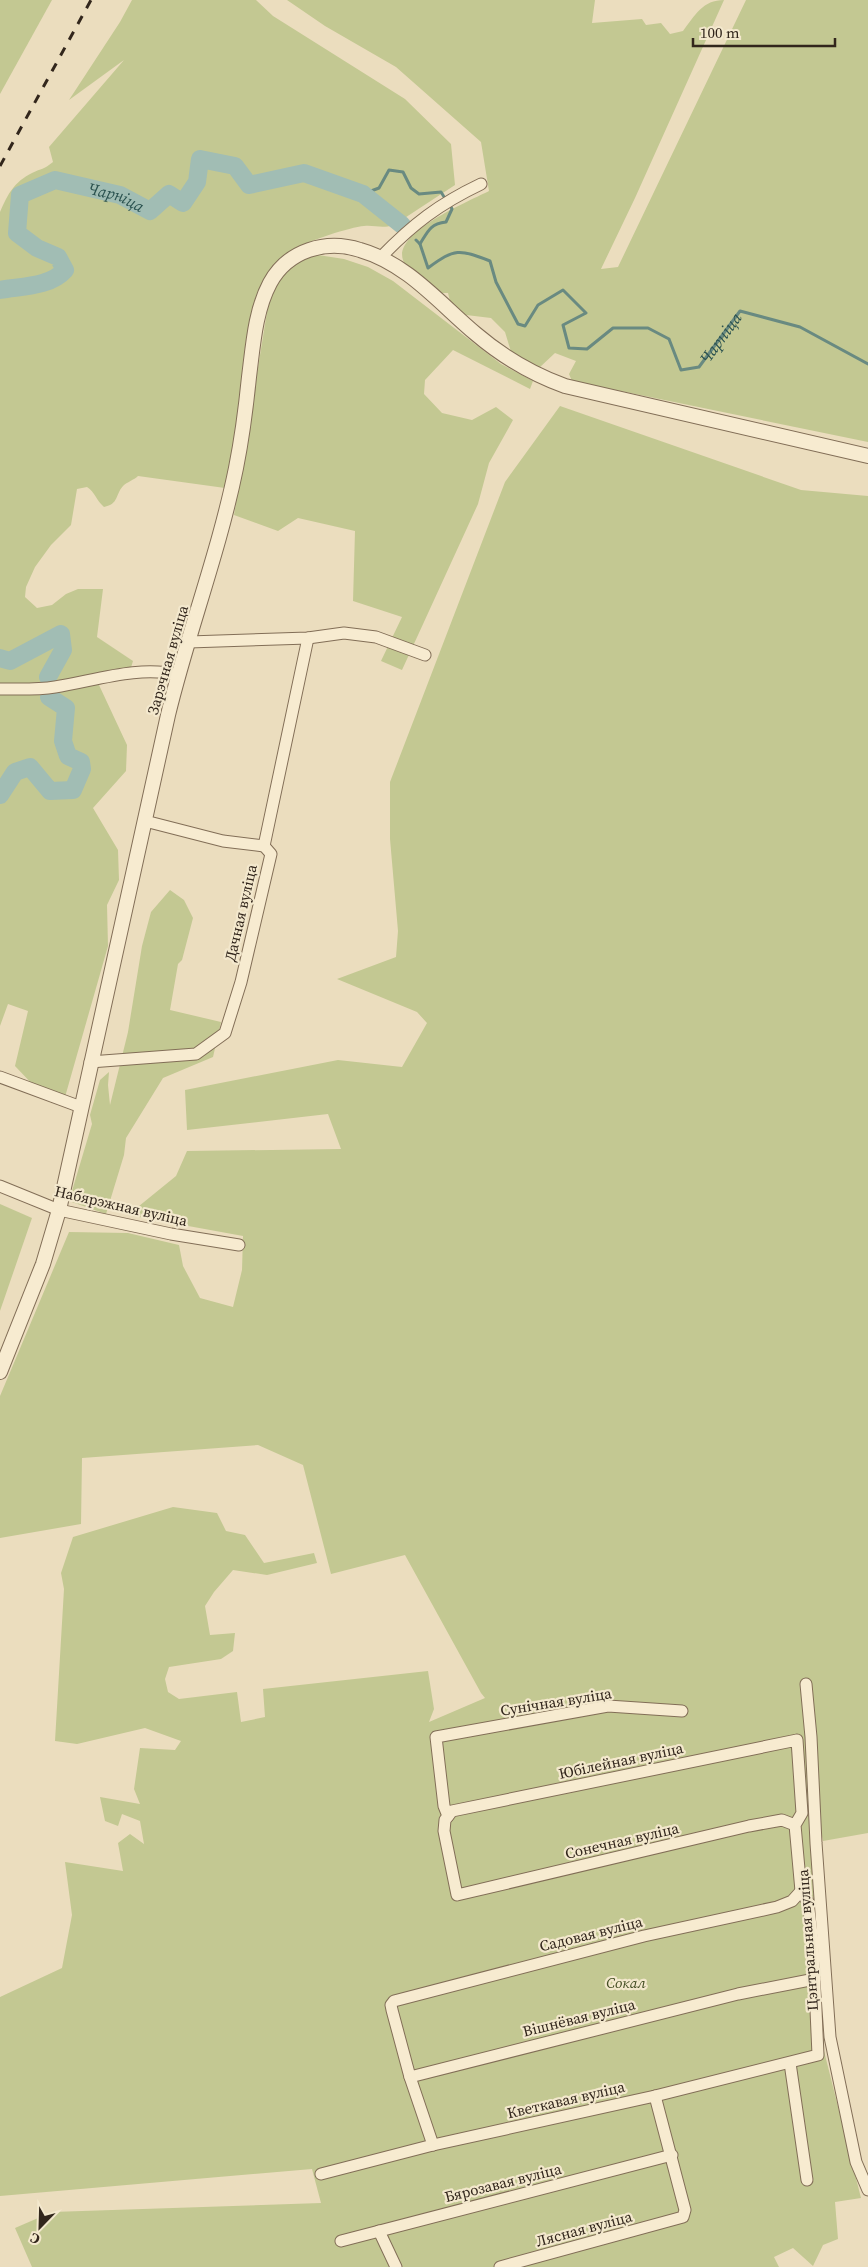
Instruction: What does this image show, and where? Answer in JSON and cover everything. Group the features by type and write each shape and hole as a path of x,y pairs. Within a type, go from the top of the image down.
{"street":[{"path":"380,257 411,227 442,204 481,184"},
{"name":"Зарэчная вуліца","path":"0,1372 43,1264 59,1210 90,1062 178,675 210,571 237,466 254,337 263,299 270,282 291,258 305,251 320,247 338,246 352,248 380,257 428,290 475,334 511,361 544,378 565,386 868,456"},
{"path":"189,642 308,638 344,633 376,637 425,655"},
{"name":"Дачная вуліца","path":"90,1062 196,1054 219,1039 228,1026 241,982 270,854 264,846 308,638"},
{"path":"0,689 52,687 129,674 158,672 178,675"},
{"path":"145,821 223,841 264,846"},
{"path":"0,1077 81,1107"},
{"name":"Набярэжная вуліца","path":"0,1186 59,1210 171,1234 239,1245"},
{"name":"Цэнтральная вуліца","path":"806,1684 830,2037 856,2162 868,2190"},
{"name":"Сунічная вуліца","path":"450,1813 444,1806 436,1737 608,1706 682,1711"},
{"name":"Юбілейная вуліца","path":"450,1813 797,1740 802,1813 795,1825"},
{"name":"Сонечная вуліца","path":"450,1813 444,1831 457,1895 749,1826 782,1820 795,1825"},
{"path":"795,1825 801,1891 808,1902 814,1979"},
{"path":"797,1844 816,1843"},
{"name":"Садовая вуліца","path":"410,2077 392,2010 394,2001 644,1936 777,1907 792,1901 801,1891"},
{"name":"Кветкавая вуліца","path":"321,2174 433,2145 655,2096 818,2055 814,1979"},
{"name":"Вішнёвая вуліца","path":"410,2077 738,1994 814,1979"},
{"path":"790,2063 807,2180"},
{"path":"410,2077 433,2145"},
{"path":"655,2096 672,2155"},
{"name":"Лясная вуліца","path":"500,2267 683,2217 685,2210 672,2155"},
{"name":"Бярозавая вуліца","path":"341,2241 672,2155"},
{"path":"379,2231 396,2267"}],"green space":[{"path":"0,0 52,0 0,94"},
{"path":"132,0 256,0 273,16 405,99 451,144 455,185 394,225 386,227 358,227 330,235 296,248 279,262 266,278 250,319 239,406 225,488 138,476 123,486 112,504 104,507 87,487 77,489 71,525 51,545 35,567 26,587 25,597 37,608 52,605 66,594 78,589 103,589 97,637 133,661 129,674 99,685 127,745 126,771 93,808 118,850 119,880 107,905 108,946 65,1097 35,1087 15,1066 28,1011 8,1004 0,1026 0,212 9,194 21,180 53,162 49,147 124,60 69,100 120,22"},
{"path":"287,0 595,0 592,23 642,19 646,25 661,23 670,34 683,31 705,6 724,0 601,269 618,267 746,0 868,0 868,442 572,381 569,374 576,361 555,353 539,368 512,355 505,332 491,318 458,314 452,309 448,293 435,293 408,269 403,260 403,249 421,228 489,191 481,142 396,67 325,26"},
{"path":"318,255 344,259 368,267 393,281 501,364 533,381 530,389 453,350 425,380 424,394 442,413 472,420 496,407 513,420 489,463 478,504 402,670 381,661 402,617 353,601 355,531 298,518 278,531 234,515 268,306 286,272 298,262"},
{"name":"Сокал","path":"560,406 801,490 868,496 868,1833 823,1841 811,1785 809,1793 824,2051 861,2198 835,2202 838,2239 823,2245 813,2266 793,2248 774,2257 779,2267 32,2267 15,2228 52,2212 321,2203 312,2169 0,2196 0,1997 62,1968 72,1915 65,1862 123,1871 118,1843 130,1834 144,1844 140,1821 122,1814 118,1826 105,1821 100,1797 140,1804 134,1789 140,1748 175,1750 181,1741 145,1728 77,1744 55,1741 64,1589 61,1573 73,1537 173,1507 217,1513 226,1531 245,1535 264,1563 314,1553 317,1563 267,1575 233,1570 205,1606 210,1635 235,1633 233,1651 221,1659 169,1667 165,1679 168,1692 179,1699 237,1692 241,1722 265,1717 263,1689 428,1671 434,1709 429,1722 485,1698 405,1555 331,1574 303,1465 258,1445 82,1458 81,1524 0,1538 0,1396 69,1232 128,1233 179,1245 183,1266 200,1298 233,1307 242,1270 243,1236 128,1215 176,1176 187,1151 341,1149 328,1114 187,1130 185,1090 338,1060 402,1067 427,1023 417,1012 337,979 396,957 398,931 390,839 390,782 505,482"},
{"path":"170,890 184,900 193,918 182,960 178,964 170,1010 221,1022 213,1057 163,1078 126,1138 124,1155 106,1214 69,1201 92,1124 90,1115 100,1080 109,1072 110,1105 128,1032 142,946 151,912"},
{"path":"0,1204 32,1218 0,1311"}],"waterway":[{"name":"Чарніца","path":"0,290 44,283 59,276 65,270 58,257 37,248 17,233 20,195 55,180 120,195 150,211 169,194 183,203 197,182 200,159 235,166 249,185 304,173 363,194 402,225"},
{"name":"Чарніца","path":"363,194 379,188 389,170 403,172 411,188 419,194 441,192 446,200"},
{"name":"Чарніца","path":"420,244 433,226 446,222 452,209 450,205"},
{"name":"Чарніца","path":"416,240 420,244 428,268 445,257 458,252 471,254 490,261 496,282 518,324 525,326 538,305 563,290 586,313 563,325 569,348 587,349 613,328 648,328 669,339 681,370 699,367 740,311 800,327 868,364"},
{"name":"Чарніца","path":"0,658 10,661 61,634 63,650 48,677"},
{"name":"Чарніца","path":"0,795 15,772 30,767 50,791 73,790 82,769 81,762 68,756 63,741 66,708 49,697"}],"railway":[{"path":"0,166 91,0"}]}
